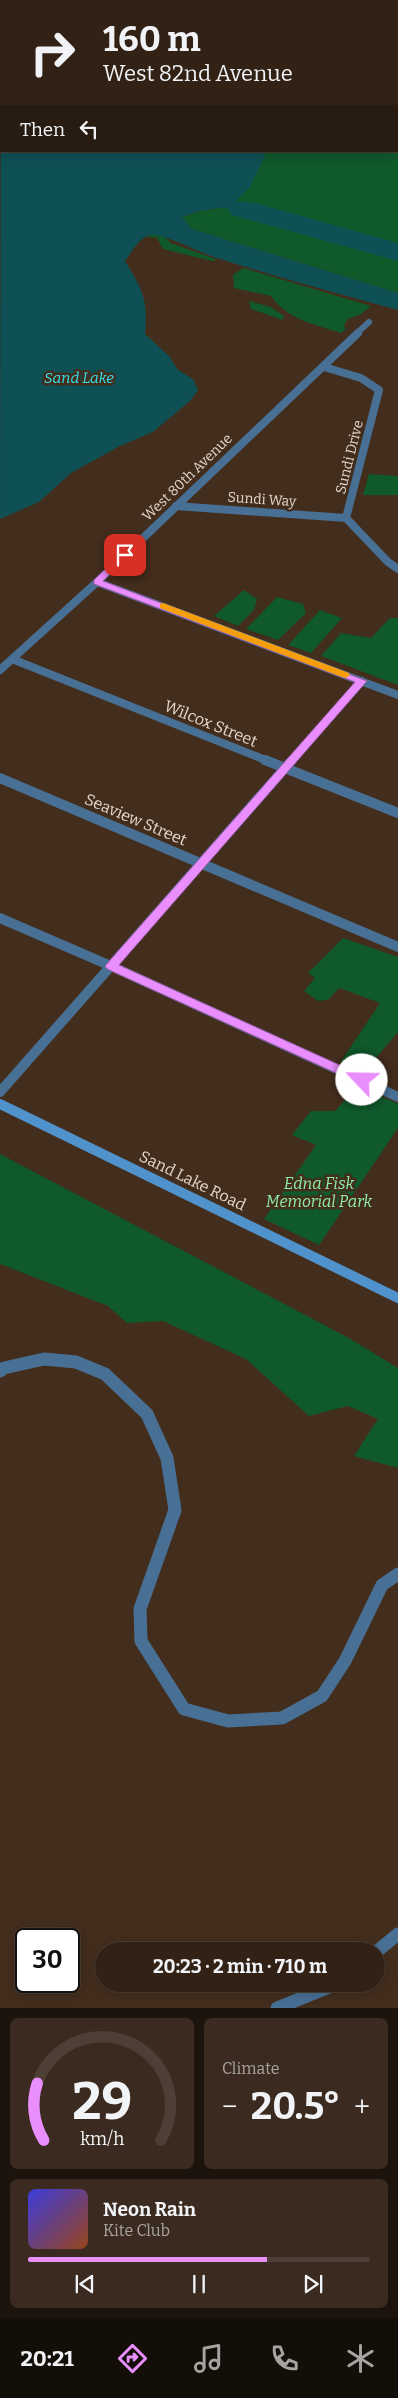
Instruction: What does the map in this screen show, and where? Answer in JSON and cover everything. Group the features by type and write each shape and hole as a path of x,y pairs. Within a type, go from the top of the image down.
{"main road":[{"name":"Sand Lake Road","path":"0,1104 398,1298"}],"street":[{"name":"West 80th Avenue","path":"0,670 97,582 370,322"},
{"name":"Sundi Drive","path":"324,367 364,379 374,384 379,390 346,518 388,562 398,569"},
{"name":"Sundi Way","path":"176,506 346,518"},
{"path":"97,582 398,695"},
{"name":"Wilcox Street","path":"12,659 398,813"},
{"path":"0,1092 362,681"},
{"name":"Seaview Street","path":"0,778 398,948"},
{"path":"0,918 111,966 398,1096"},
{"path":"0,1371 4,1368 44,1359 76,1362 105,1374 146,1414 168,1458 175,1510 140,1609 141,1641 184,1709 228,1721 282,1718 322,1696 344,1661 382,1585 398,1574"},
{"path":"385,1945 398,1934"},
{"path":"277,2008 317,1992"}],"green space":[{"path":"264,152 398,152 398,293 192,229 181,218 200,211 226,207 257,173 265,156"},
{"path":"161,234 171,243 218,260 212,261 163,249 157,238 148,237 148,235"},
{"path":"243,268 371,306 361,314 348,319 344,326 346,329 341,333 293,316 277,304 271,296 234,288 233,275"},
{"path":"249,301 271,307 284,316 283,320 251,309"},
{"path":"369,474 398,476 398,495 363,495"},
{"path":"244,590 257,599 254,610 238,626 214,616"},
{"path":"277,597 303,604 306,613 278,640 246,629"},
{"path":"320,610 342,618 311,653 288,645"},
{"path":"390,618 398,618 398,685 321,656 341,633 371,638"},
{"path":"343,938 398,957 398,1032 363,1073 340,1063 380,1003 339,988 328,1000 318,1001 304,991 315,978 308,973"},
{"name":"Edna Fisk Memorial Park","path":"358,1086 398,1104 398,1128 319,1245 264,1219 316,1145 292,1135 311,1111 335,1111"},
{"path":"0,1154 347,1337 398,1368 398,1468 354,1456 378,1419 348,1406 309,1416 246,1359 163,1321 127,1323 108,1306 0,1264"}],"water":[{"name":"Sand Lake","path":"1,152 264,152 265,156 250,187 236,201 255,203 398,243 398,261 232,215 226,207 200,211 182,217 192,229 398,293 398,310 211,256 156,235 143,238 125,261 143,296 146,312 145,334 169,356 178,370 193,379 198,390 190,401 153,432 120,446 71,473 39,502 0,519"}],"slow traffic":[{"path":"163,606 346,675"}],"route":[{"path":"125,555 97,582 362,681 111,966 362,1080"}]}
